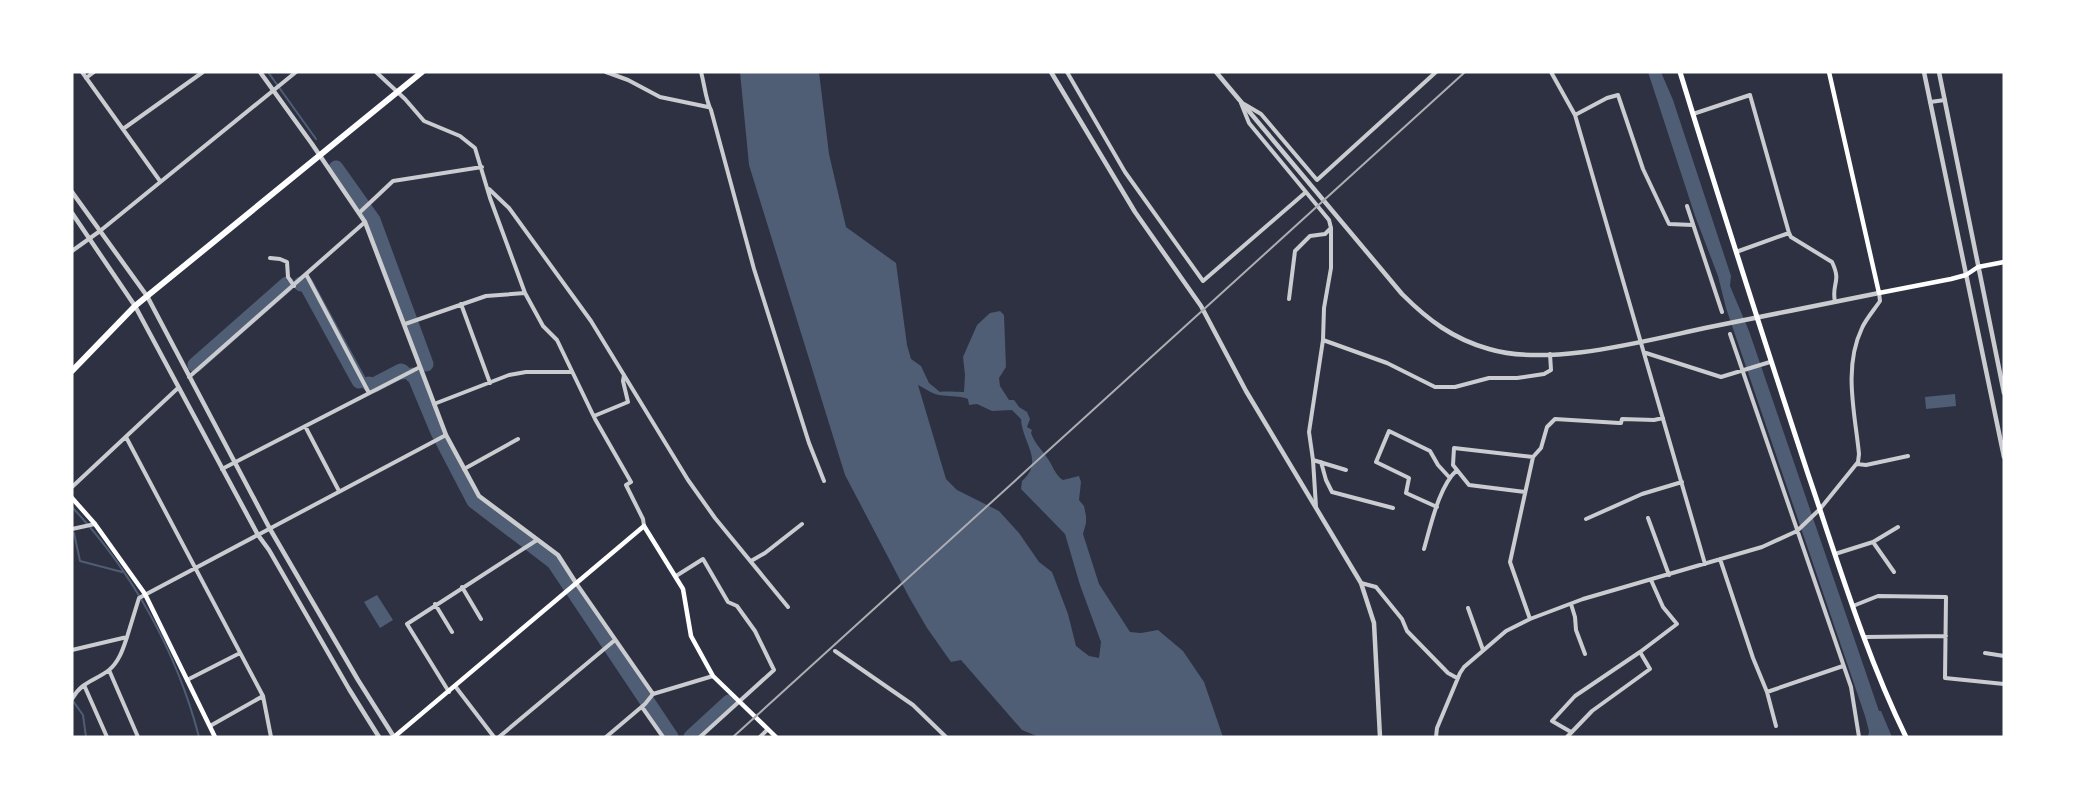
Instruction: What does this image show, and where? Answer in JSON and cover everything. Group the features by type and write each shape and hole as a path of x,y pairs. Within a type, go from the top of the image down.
{"highway":[{"path":"72,371 135,306 422,72"}],"main road":[{"path":"1680,72 1818,511 1887,697 1906,737"},
{"path":"1829,72 1879,293 1966,274 1978,267 2004,262"},
{"path":"72,498 142,596 188,680 215,737"},
{"path":"394,737 644,526 683,589 691,636 712,676 776,737"}],"street":[{"path":"82,72 160,182"},
{"path":"86,78 94,72"},
{"path":"123,129 202,72"},
{"path":"260,72 363,210 365,222 410,323 420,367 445,435 482,500 558,555 573,586 651,696"},
{"path":"72,251 100,231 296,72"},
{"path":"376,72 424,120 460,136 475,148 490,198 506,235 509,252 525,292 543,326 557,340 594,416 631,482 626,485 643,519 644,526"},
{"path":"606,72 628,80 660,97 708,107"},
{"path":"701,72 708,97 708,107 711,110 754,268 809,443 824,481"},
{"path":"1051,72 1135,212 1201,306 1246,391 1361,583 1374,623 1380,737"},
{"path":"1067,72 1125,172 1203,281 1306,192"},
{"path":"1216,72 1402,294 1424,316 1462,340 1490,350 1521,354 1601,350 1879,293 1880,301 1862,328 1856,344 1853,365 1852,395 1859,454 1857,464 1818,511 1798,530 1762,547 1571,604 1530,619 1506,631 1464,667 1457,678 1437,728 1436,737"},
{"path":"1241,102 1261,114 1317,180 1436,72"},
{"path":"1551,72 1575,114 1705,564"},
{"path":"1924,72 2004,453"},
{"path":"1939,72 2004,393"},
{"path":"1693,114 1750,95 1789,233 1791,237 1832,262 1838,279 1833,292 1835,302"},
{"path":"1575,114 1607,98 1618,96 1643,169 1669,224 1693,225"},
{"path":"1930,102 1944,100"},
{"path":"1241,102 1248,123 1329,220 1331,228 1331,268 1309,432 1316,508"},
{"path":"363,210 393,181 482,167"},
{"path":"489,189 509,208 591,321 688,480 715,518 788,607"},
{"path":"72,192 147,296 270,529 394,737"},
{"path":"1687,206 1722,312"},
{"path":"72,213 135,306 258,535 379,737"},
{"path":"189,377 365,222"},
{"path":"1289,299 1295,251 1310,236 1325,234 1331,228"},
{"path":"1735,252 1789,233"},
{"path":"270,258 287,262 288,277 294,285"},
{"path":"306,274 369,394"},
{"path":"410,323 486,296 525,292"},
{"path":"461,304 490,383"},
{"path":"1730,334 1851,687 1859,737"},
{"path":"1323,340 1387,363 1435,387 1455,387 1489,378 1517,378 1544,374 1551,370 1550,354"},
{"path":"1645,353 1721,377 1770,362"},
{"path":"222,469 420,367"},
{"path":"434,404 509,375 525,372 572,372"},
{"path":"594,416 628,402 623,381 624,375"},
{"path":"72,487 178,388"},
{"path":"1530,619 1510,562 1533,457 1541,448 1547,427 1555,419 1621,423 1622,419 1664,418"},
{"path":"305,426 339,491"},
{"path":"1437,507 1406,492 1409,478 1376,462 1389,431 1430,451 1438,465 1449,477"},
{"path":"72,699 84,685 109,670 121,655 142,596 445,435"},
{"path":"126,436 263,696 271,737"},
{"path":"464,469 518,439"},
{"path":"1525,492 1469,485 1453,465 1454,448 1533,457"},
{"path":"1857,464 1866,465 1908,456"},
{"path":"1313,460 1346,470"},
{"path":"1321,462 1332,492 1393,508"},
{"path":"1424,549 1449,477 1457,470"},
{"path":"1586,519 1641,494 1682,482"},
{"path":"1648,518 1669,575"},
{"path":"751,561 802,524"},
{"path":"72,529 91,525"},
{"path":"1835,554 1873,542 1898,527"},
{"path":"448,692 407,624 536,541"},
{"path":"1873,542 1894,572"},
{"path":"676,576 703,559 728,602 737,606 755,631 774,670 700,737"},
{"path":"1720,559 1752,658 1767,692 1776,726"},
{"path":"1571,732 1552,721 1575,696 1677,624 1664,607 1651,580"},
{"path":"1361,583 1376,587 1402,620 1407,631 1448,673 1457,678"},
{"path":"462,587 481,619"},
{"path":"1853,606 1878,596 1946,597 1945,678 2004,684"},
{"path":"435,604 452,632"},
{"path":"1571,604 1584,654"},
{"path":"1468,608 1483,650"},
{"path":"1865,638 1946,636"},
{"path":"72,650 128,637"},
{"path":"499,737 614,641"},
{"path":"835,651 913,705 946,737"},
{"path":"188,680 240,652"},
{"path":"1567,737 1592,711 1650,669 1640,652"},
{"path":"1985,653 2004,656"},
{"path":"1767,692 1844,666"},
{"path":"109,670 138,737"},
{"path":"606,737 644,705 651,696 712,676"},
{"path":"84,685 107,737"},
{"path":"455,686 494,737"},
{"path":"210,726 263,696"},
{"path":"644,705 663,737"},
{"path":"760,737 767,730"}],"water":[{"path":"740,72 819,72 829,154 846,227 896,263 911,359 921,366 929,383 940,392 964,392 963,357 977,325 990,313 1000,311 1004,315 1006,367 999,378 1000,386 1009,400 1014,400 1027,412 1030,419 1027,427 1032,430 1035,441 1058,476 1063,480 1079,476 1081,482 1079,500 1084,506 1086,516 1083,534 1099,584 1130,632 1158,630 1183,651 1204,682 1223,737 1039,737 1022,730 961,660 951,662 909,597 845,475 749,165","holes":["918,385 935,394 968,399 969,405 977,404 992,411 1012,410 1021,419 1032,459 1032,466 1029,474 1022,481 1021,489 1065,534 1080,585 1101,642 1099,658 1089,656 1076,646 1068,614 1052,572 1039,562 1019,533 999,511 957,490 946,479"]},
{"path":"1648,72 1661,72 1673,100 1731,276 1730,286 1749,331 1879,711 1892,737 1868,737 1869,731 1865,716"},
{"path":"1955,394 1956,406 1926,409 1925,397"},
{"path":"377,595 393,620 380,628 364,602"}],"waterway":[{"path":"268,72 316,139"},
{"path":"336,168 373,220 426,364"},
{"path":"195,365 287,284"},
{"path":"301,284 306,284 359,381"},
{"path":"369,384 374,385 403,372"},
{"path":"412,375 415,377 438,432 474,501 554,562 671,737"},
{"path":"72,507 114,558 150,614 178,674 199,737"},
{"path":"74,533 80,561 122,572"},
{"path":"73,701 83,715 86,737"},
{"path":"691,737 729,702"}],"railway":[{"path":"733,737 1465,72"}]}
